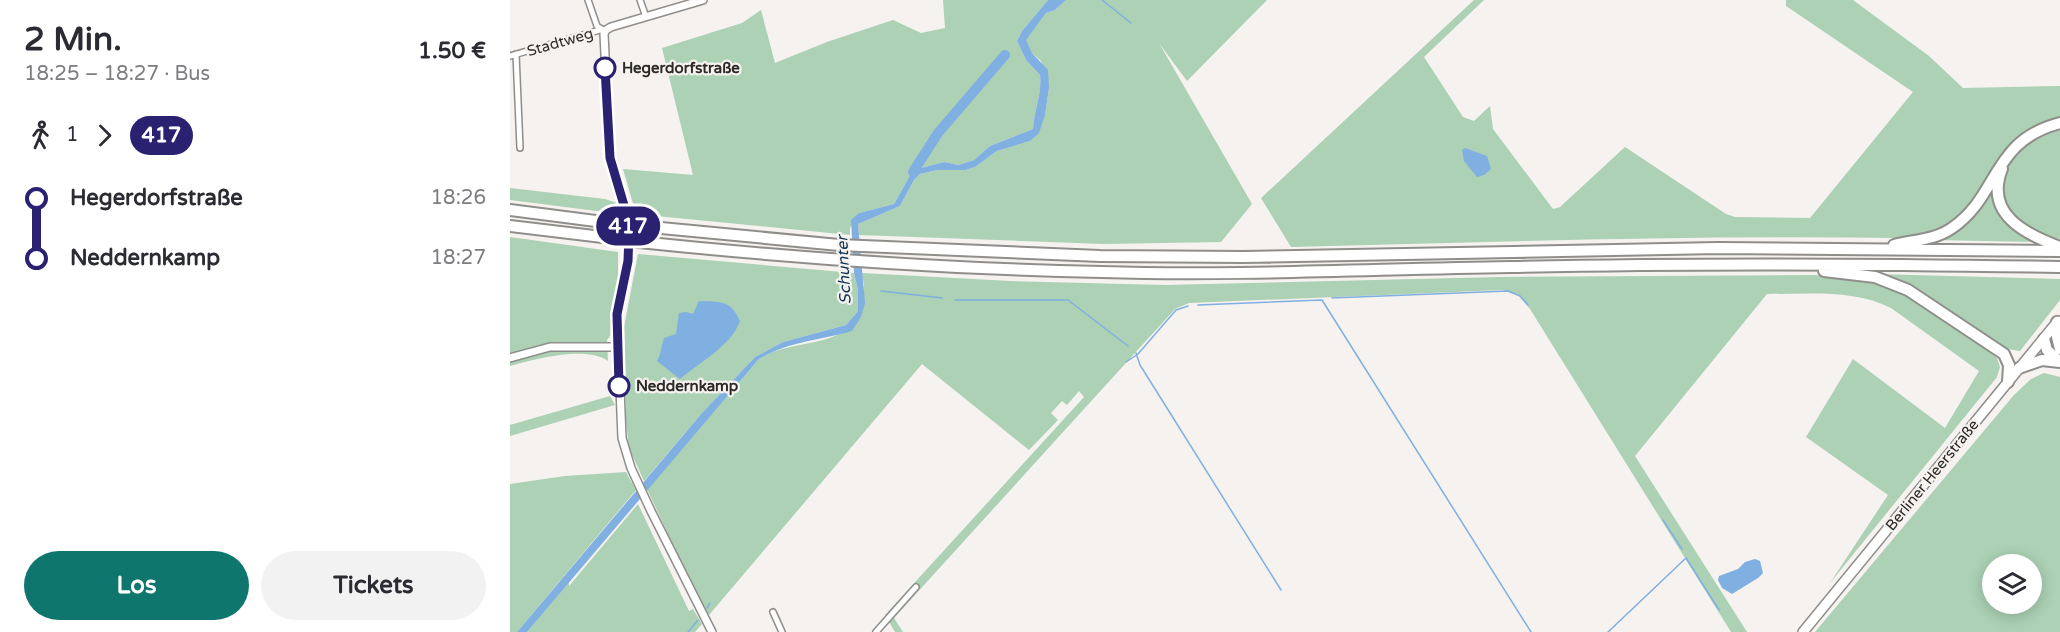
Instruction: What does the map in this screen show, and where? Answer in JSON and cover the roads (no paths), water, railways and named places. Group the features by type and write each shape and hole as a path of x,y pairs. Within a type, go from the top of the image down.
{"highway":[{"path":"1880,248 1941,234 1959,223 1974,208 1996,171 2014,148 2040,130 2060,123"},
{"path":"2014,148 1999,175 2000,203 2017,227 2060,249"},
{"path":"510,210 766,239 912,249 1202,257 1695,248 2060,249"},
{"path":"510,226 767,255 925,266 1183,274 1612,265 1802,264 2060,267"},
{"path":"1802,264 1817,271 1851,272 1875,277 1908,290 2001,351 2008,364 2008,382"},
{"path":"2059,320 2057,337 2060,349"},
{"path":"2044,339 2047,350 2060,362"},
{"path":"2019,368 2042,360 2060,362"}],"main road":[{"name":"Berliner Heerstraße","path":"1803,632 2059,320"}],"street":[{"path":"588,0 597,26 605,31"},
{"path":"640,0 646,16"},
{"path":"605,31 611,27 703,0"},
{"name":"Stadtweg","path":"520,148 513,55 600,30 605,31"},
{"path":"605,31 609,151 626,212 629,233 628,261 617,314 622,438 636,478 712,632"},
{"path":"510,358 550,347 618,347"},
{"path":"876,632 916,587"},
{"path":"773,612 782,632"}],"water":[{"path":"1048,0 1066,0 1055,10 1046,13 1026,40 1032,53 1048,70 1049,88 1045,115 1039,133 1030,141 997,151 975,167 966,170 937,170 920,174 914,180 900,206 858,224 865,303 861,317 852,331 791,345 758,360 527,632 517,632 702,413 755,357 783,342 846,325 858,311 851,220 859,213 894,204 913,170 944,162 958,165 974,160 990,146 1033,129 1040,75 1026,60 1017,41 1022,31"},
{"path":"1465,148 1487,156 1491,169 1477,177 1464,161 1462,150"},
{"path":"699,301 724,303 732,309 740,321 736,330 722,346 680,379 657,361 664,338 676,334 679,313 693,314"},
{"path":"1755,559 1760,561 1763,573 1758,578 1732,594 1722,588 1718,580 1719,576"}],"waterway":[{"path":"1102,0 1131,23"},
{"path":"913,172 938,133 1005,55"},
{"path":"881,291 942,298"},
{"path":"1332,298 1508,291 1520,296 1528,305"},
{"path":"955,300 1068,300 1128,346"},
{"path":"1198,305 1322,300 1531,632"},
{"path":"1126,362 1138,354 1176,310 1188,306"},
{"path":"1136,353 1140,365 1281,590"},
{"path":"1663,520 1682,549"},
{"path":"1608,632 1686,558 1719,610"},
{"path":"707,608 710,603"},
{"path":"688,632 698,620"}],"place":[{"name":"Hegerdorfstraße","path":"605,68"},
{"name":"Neddernkamp","path":"619,386"}],"water label":[{"name":"Schunter","path":"843,270"}]}
